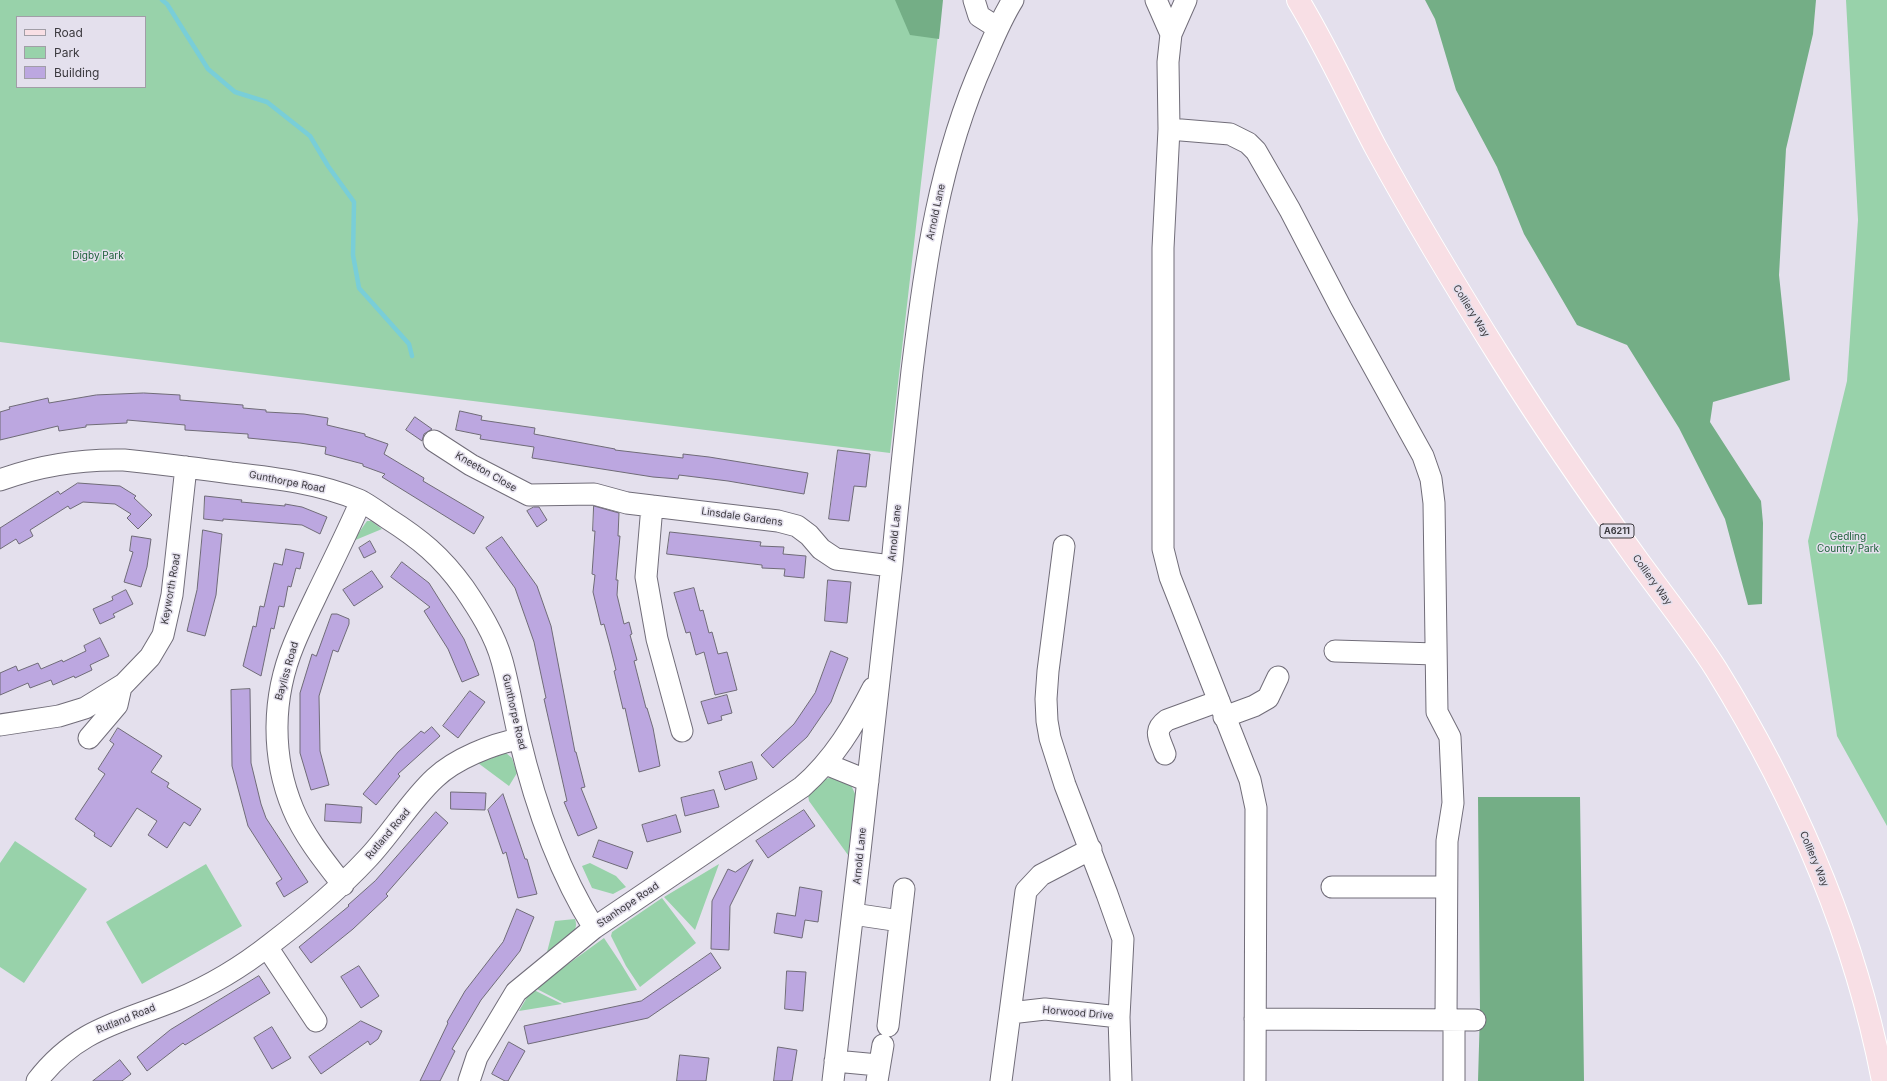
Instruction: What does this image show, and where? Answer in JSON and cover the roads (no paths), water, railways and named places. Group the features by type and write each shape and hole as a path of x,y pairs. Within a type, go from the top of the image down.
{"main road":[{"name":"Colliery Way","path":"1298,1 1316,31 1376,147 1440,261 1566,459 1715,667 1776,773 1823,876 1852,958 1875,1039 1883,1081"}],"street":[{"path":"974,0 979,16 998,28"},
{"name":"Arnold Lane","path":"834,1071 868,781 919,307 932,229 949,153 970,91 998,28 1013,0"},
{"path":"1156,0 1172,34"},
{"path":"1186,0 1172,34 1168,62 1169,129 1163,248 1163,549 1170,577 1250,780 1256,808 1255,1081"},
{"path":"1169,129 1230,134 1248,143 1256,151 1290,210 1341,308 1423,456 1433,490 1437,712 1450,737 1453,803 1447,841 1446,887 1450,1020 1454,1081"},
{"name":"Kneeton Close","path":"434,441 471,465 529,495 594,494 612,499"},
{"name":"Gunthorpe Road","path":"0,480 21,472 76,461 124,460 186,467 304,484 340,493 361,501 415,536 439,556 478,608 502,659 519,739 547,835 554,852 594,928"},
{"name":"Keyworth Road","path":"0,725 59,716 85,708 121,687 137,673 150,657 163,635 172,595 186,467"},
{"name":"Linsdale Gardens","path":"612,499 627,504 778,521 797,526 809,535 821,549 836,559 891,566"},
{"name":"Bayliss Road","path":"343,885 316,848 293,810 281,770 276,729 278,700 293,645 361,501"},
{"path":"652,506 646,577 657,639 682,731"},
{"path":"1064,546 1048,672 1046,699 1047,721 1050,738 1065,785 1091,849 1123,939 1119,1017 1121,1081"},
{"path":"1335,651 1436,654"},
{"name":"Stanhope Road","path":"469,1081 477,1057 516,992 594,928 802,787 826,764 855,724 879,677"},
{"path":"1165,754 1157,733 1160,725 1167,720 1222,709 1254,706 1268,698 1278,677"},
{"path":"89,738 117,704 121,687"},
{"name":"Rutland Road","path":"37,1081 68,1049 85,1037 111,1023 176,1000 207,985 267,947 309,915 343,885 388,836 435,778 451,765 474,754 519,739"},
{"path":"826,764 868,781"},
{"path":"1000,1081 1026,891 1041,875 1091,849"},
{"path":"1332,888 1446,887"},
{"path":"834,1071 882,1054 904,889"},
{"path":"853,914 900,921"},
{"path":"267,947 316,1021"},
{"name":"Horwood Drive","path":"1010,1013 1045,1009 1119,1017"},
{"path":"1255,1019 1475,1020"}],"waterway":[{"path":"162,0 167,4 208,69 235,92 267,102 310,136 328,166 354,202 353,255 359,288 409,344 412,356"}],"park label":[{"name":"Digby Park","path":"98,256"},
{"name":"Gedling Country Park","path":"1848,542"}]}
